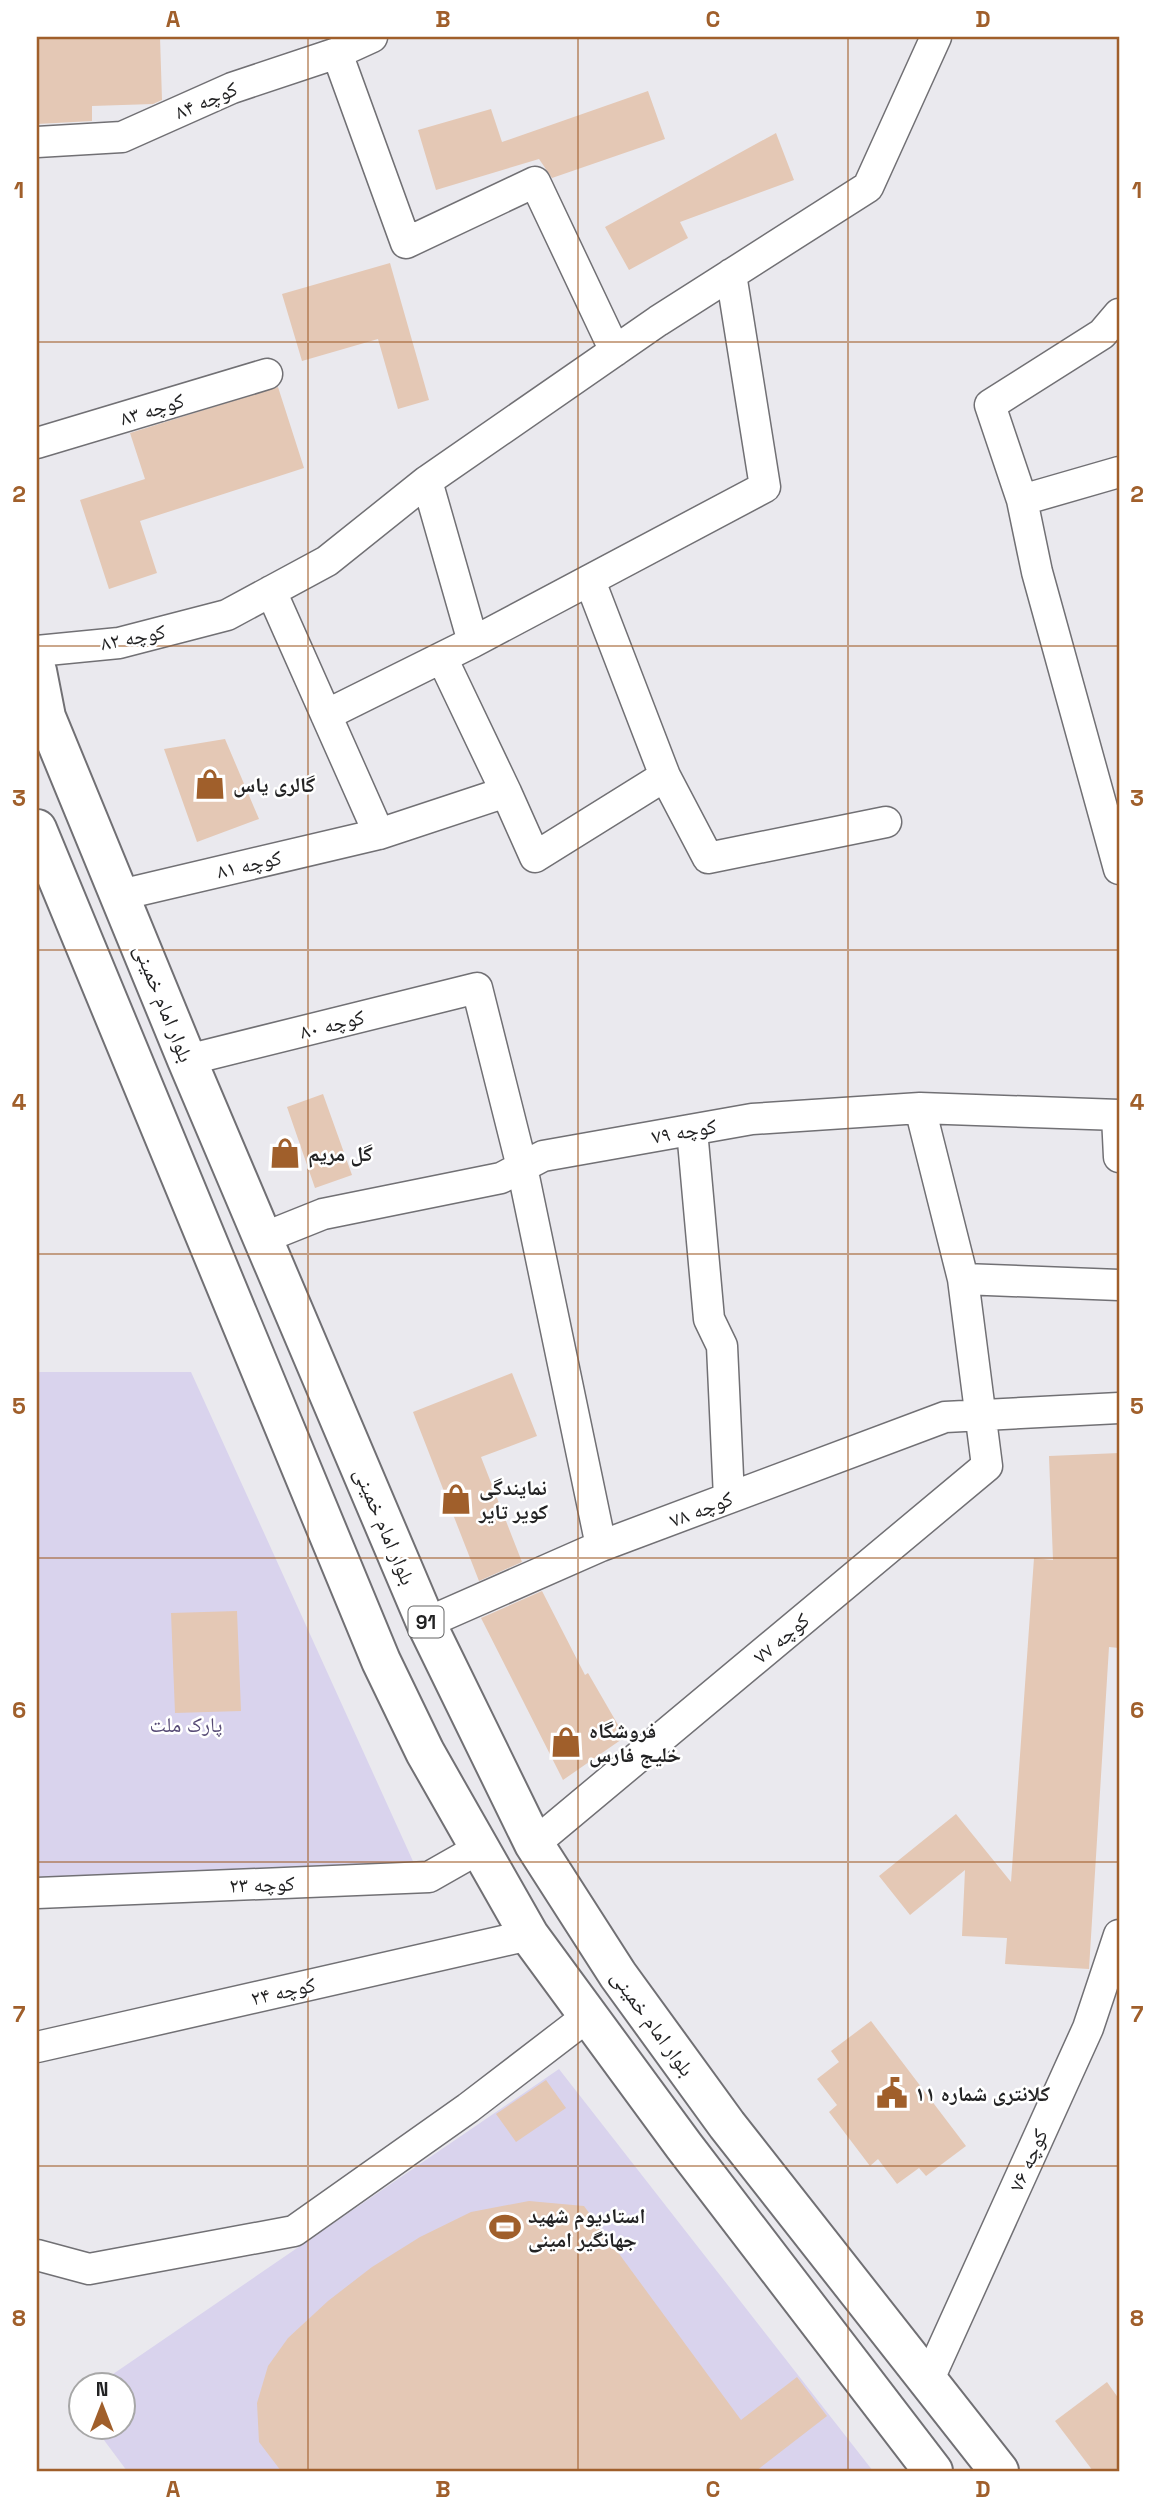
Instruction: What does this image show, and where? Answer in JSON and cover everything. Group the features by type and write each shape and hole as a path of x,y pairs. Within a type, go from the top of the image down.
{"main road":[{"name":"بلوار امام خمینی","path":"37,671 46,717 262,1238 426,1623 534,1844 618,1975 719,2114 999,2471"},
{"path":"37,829 381,1661 425,1752 529,1936 933,2471"}],"street":[{"name":"کوچه ۸۴","path":"37,142 122,137 232,88 337,53 372,37"},
{"name":"کوچه ۸۲","path":"37,650 119,643 227,615 327,561 426,481 615,351 868,187 936,37"},
{"path":"337,53 406,243 536,182 615,351"},
{"path":"326,715 473,642 765,487 731,274"},
{"path":"1119,314 1102,334 990,405 1022,500 1037,572 1109,790 1119,869"},
{"name":"کوچه ۸۳","path":"37,443 267,374"},
{"path":"1022,500 1119,472"},
{"path":"426,481 473,642"},
{"path":"590,581 665,776 708,858 886,822"},
{"path":"271,591 379,834"},
{"path":"442,658 536,857 665,776"},
{"name":"کوچه ۸۱","path":"120,895 379,834 506,792"},
{"name":"کوچه ۸۰","path":"187,1060 477,988 522,1167"},
{"path":"920,1108 964,1279 982,1413"},
{"name":"کوچه ۷۹","path":"262,1238 323,1213 501,1178 543,1156 752,1119 920,1108 1118,1116"},
{"path":"1118,1116 1119,1157"},
{"path":"692,1130 709,1319 722,1346 729,1498"},
{"path":"522,1167 601,1546"},
{"path":"964,1279 1119,1285"},
{"name":"کوچه ۷۸","path":"426,1623 601,1546 945,1417 1119,1408"},
{"name":"کوچه ۷۷","path":"534,1844 987,1466 982,1413"},
{"name":"کوچه ۲۳","path":"37,1893 429,1877 480,1847"},
{"name":"کوچه ۷۶","path":"928,2381 1088,2028 1119,1935"},
{"name":"کوچه ۲۴","path":"37,2048 529,1936"},
{"path":"37,2255 89,2269 295,2231 468,2108 588,2016"}],"green space":[{"name":"پارک ملت","path":"37,1372 191,1372 417,1870 37,1877"},
{"name":"استادیوم شهید جهانگیر امینی","path":"559,2069 873,2471 127,2471 105,2442 136,2442 136,2372 116,2372"}],"building":[{"path":"37,37 160,37 162,100 153,104 92,106 92,121 37,124"},
{"path":"648,91 665,139 552,178 539,159 436,190 418,130 491,109 502,142"},
{"path":"776,133 794,180 680,222 688,238 629,270 605,227"},
{"path":"390,263 429,400 398,409 378,339 302,361 282,294"},
{"path":"278,387 304,468 140,521 157,573 109,589 80,500 145,479 130,433"},
{"name":"گالری یاس","path":"225,739 259,819 197,842 164,749"},
{"path":"323,1094 352,1175 315,1188 287,1107"},
{"path":"512,1373 537,1436 481,1457 522,1562 479,1581 413,1412"},
{"path":"1119,1453 1119,1648 1109,1647 1089,1969 1005,1964 1007,1938 962,1936 965,1870 910,1915 879,1876 956,1814 1011,1882 1034,1558 1053,1560 1049,1456"},
{"path":"542,1591 585,1675 588,1673 625,1737 563,1780 481,1618"},
{"path":"237,1611 241,1711 175,1713 171,1613"},
{"path":"871,2021 966,2146 926,2176 919,2168 897,2184 878,2159 870,2166 829,2112 837,2105 817,2079 839,2062 831,2051"},
{"path":"546,2080 566,2108 516,2142 496,2114"},
{"path":"529,2201 584,2206 741,2420 797,2377 827,2416 756,2471 281,2471 259,2442 257,2403 268,2366 288,2338 328,2301 372,2267 420,2237 471,2212"},
{"path":"1107,2382 1119,2399 1119,2471 1093,2471 1055,2421"}],"place":[{"name":"گالری یاس","path":"210,784"},
{"name":"گل مریم","path":"285,1153"},
{"name":"نمایندگی کویر تایر","path":"456,1499"},
{"name":"فروشگاه خلیج فارس","path":"566,1742"},
{"name":"کلانتری شماره ۱۱","path":"892,2093"},
{"name":"استادیوم شهید جهانگیر امینی","path":"505,2227"}]}
